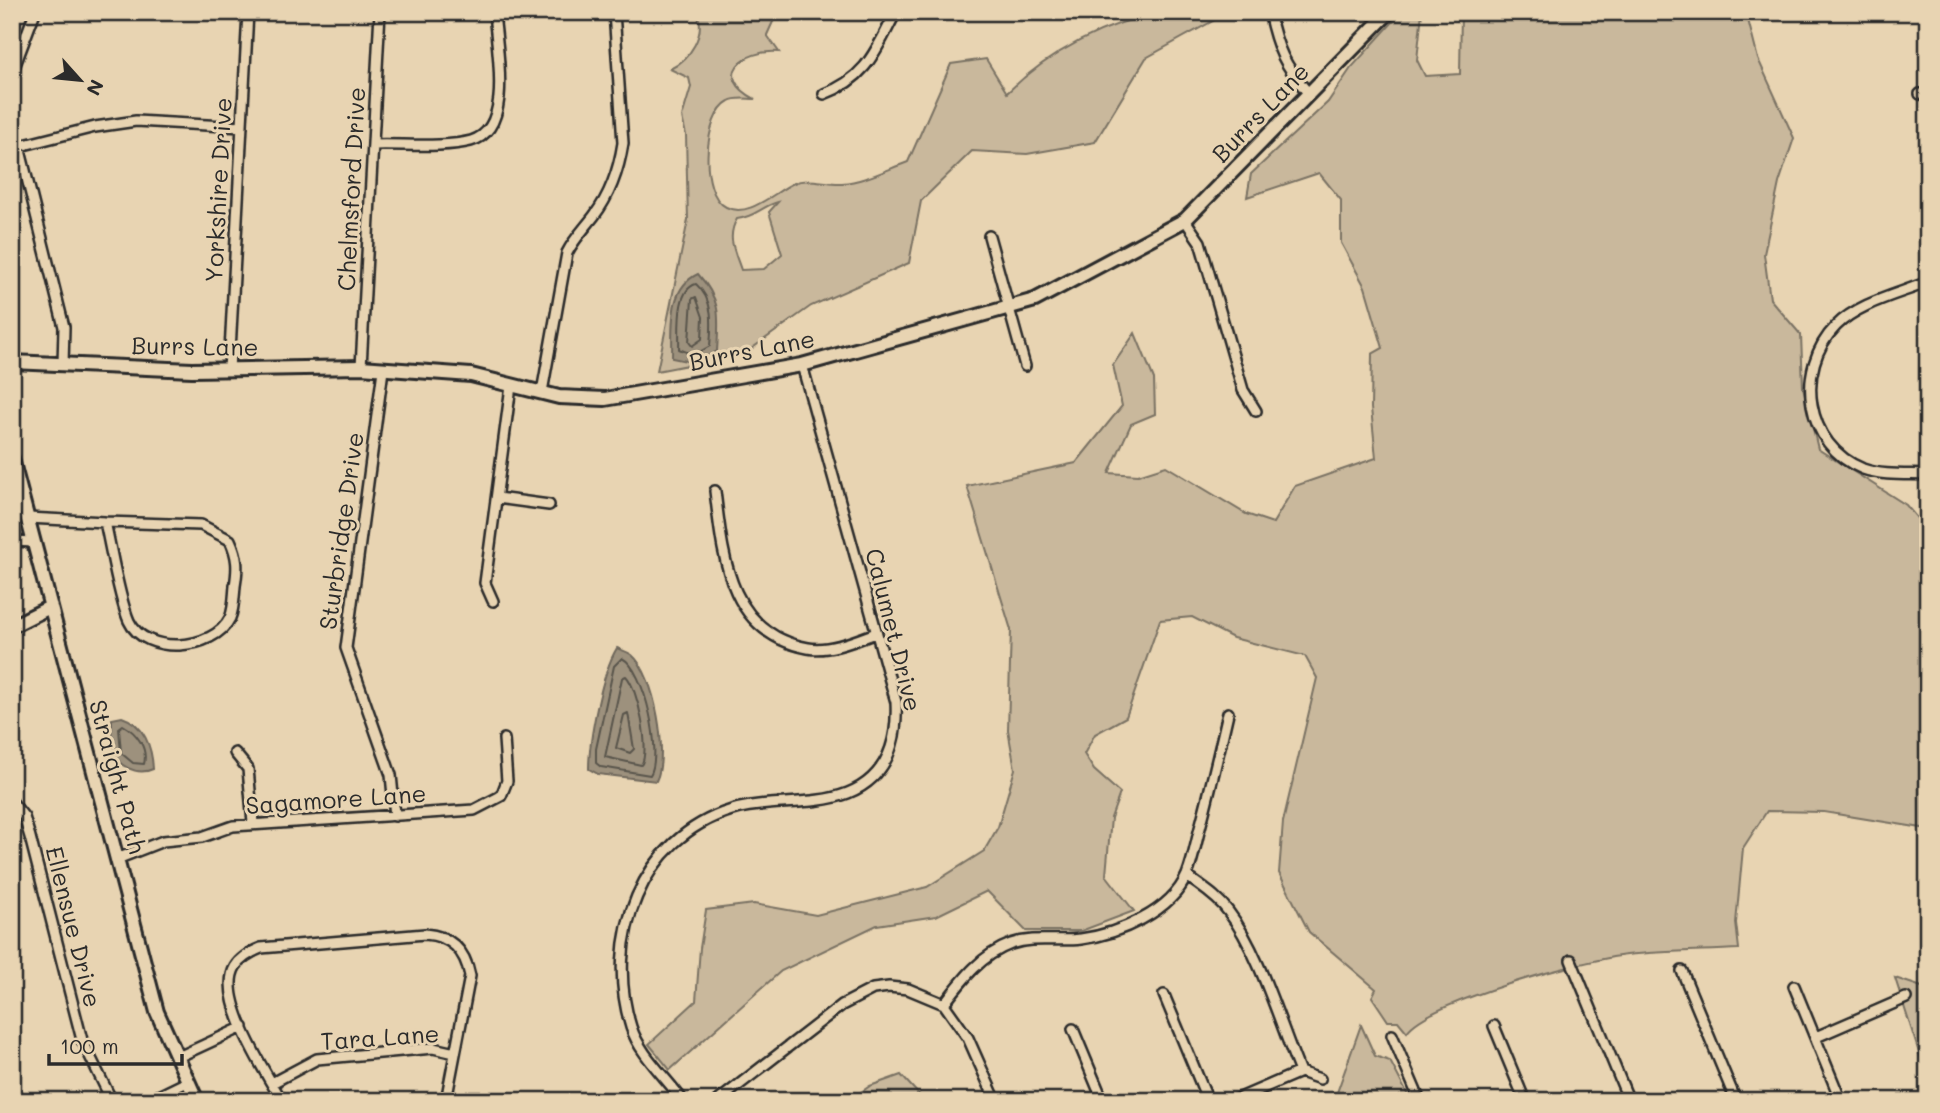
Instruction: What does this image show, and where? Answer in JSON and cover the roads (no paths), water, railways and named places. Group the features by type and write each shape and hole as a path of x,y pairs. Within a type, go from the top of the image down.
{"street":[{"path":"12,74 35,12"},
{"name":"Yorkshire Drive","path":"229,370 248,12"},
{"name":"Chelmsford Drive","path":"361,368 380,12"},
{"path":"374,145 472,141 492,125 498,114 500,99 494,12"},
{"path":"542,393 567,253 603,203 621,159 623,143 614,12"},
{"path":"824,94 847,85 868,65 896,12"},
{"path":"1269,12 1277,48 1286,67 1309,94"},
{"name":"Burrs Lane","path":"12,362 229,370 361,368 471,375 559,397 605,399 802,365 1035,300 1185,220 1389,12"},
{"path":"12,118 64,327 63,365"},
{"path":"20,146 95,127 136,121 242,127"},
{"path":"1185,220 1200,242 1243,390 1256,411"},
{"path":"989,236 1025,366"},
{"path":"1928,282 1858,310 1837,324 1820,345 1812,370 1809,397 1815,422 1826,442 1843,457 1863,469 1928,475"},
{"name":"Calumet Drive","path":"683,1101 650,1060 632,1029 622,988 621,958 626,923 638,891 662,856 682,836 712,818 755,804 848,793 870,780 886,762 897,729 896,702 802,365"},
{"name":"Sturbridge Drive","path":"383,370 346,648 391,775 395,816"},
{"path":"493,601 485,583 511,386"},
{"name":"Straight Path","path":"12,459 157,1012 197,1101"},
{"path":"715,491 724,563 739,602 763,628 810,649 841,645 876,633"},
{"path":"497,498 549,505"},
{"path":"28,518 201,525 230,540 239,566 230,618 221,630 208,639 161,645 144,636 130,623 104,522"},
{"path":"12,541 34,542"},
{"path":"12,626 50,607"},
{"path":"944,1004 968,972 988,956 1011,944 1036,939 1079,939 1135,923 1168,898 1187,876 1228,713"},
{"name":"Sagamore Lane","path":"117,859 163,841 202,837 233,826 253,823 474,810 501,796 507,781 504,739"},
{"path":"235,753 248,769 253,823"},
{"name":"Ellensue Drive","path":"12,802 24,817 30,837 82,1040 112,1101"},
{"path":"1187,876 1217,898 1229,912 1249,947 1300,1072"},
{"path":"282,1101 243,1027 231,997 230,982 235,966 246,955 261,948 425,934 442,936 457,946 467,961 470,976 446,1101"},
{"path":"1571,960 1629,1101"},
{"path":"1682,971 1736,1101"},
{"path":"1794,986 1841,1101"},
{"path":"718,1101 858,995 873,989 908,989 944,1004 968,1038 996,1101"},
{"path":"1164,995 1208,1101"},
{"path":"1816,1037 1906,998"},
{"path":"1494,1026 1525,1101"},
{"path":"176,1058 243,1027"},
{"path":"1073,1029 1102,1101"},
{"path":"1392,1035 1420,1101"},
{"name":"Tara Lane","path":"272,1083 317,1059 433,1048 455,1053"},
{"path":"1233,1101 1300,1072 1320,1079"},
{"path":"148,1101 187,1082"}],"water":[{"path":"698,274 715,301 718,328 717,351 696,363 672,358 672,335 676,299 688,280"},
{"path":"617,648 632,655 640,665 653,697 658,716 661,753 656,781 598,774 589,769 597,706 606,673"},
{"path":"122,717 136,725 145,737 153,769 134,770 117,760 111,741 112,719"}]}
